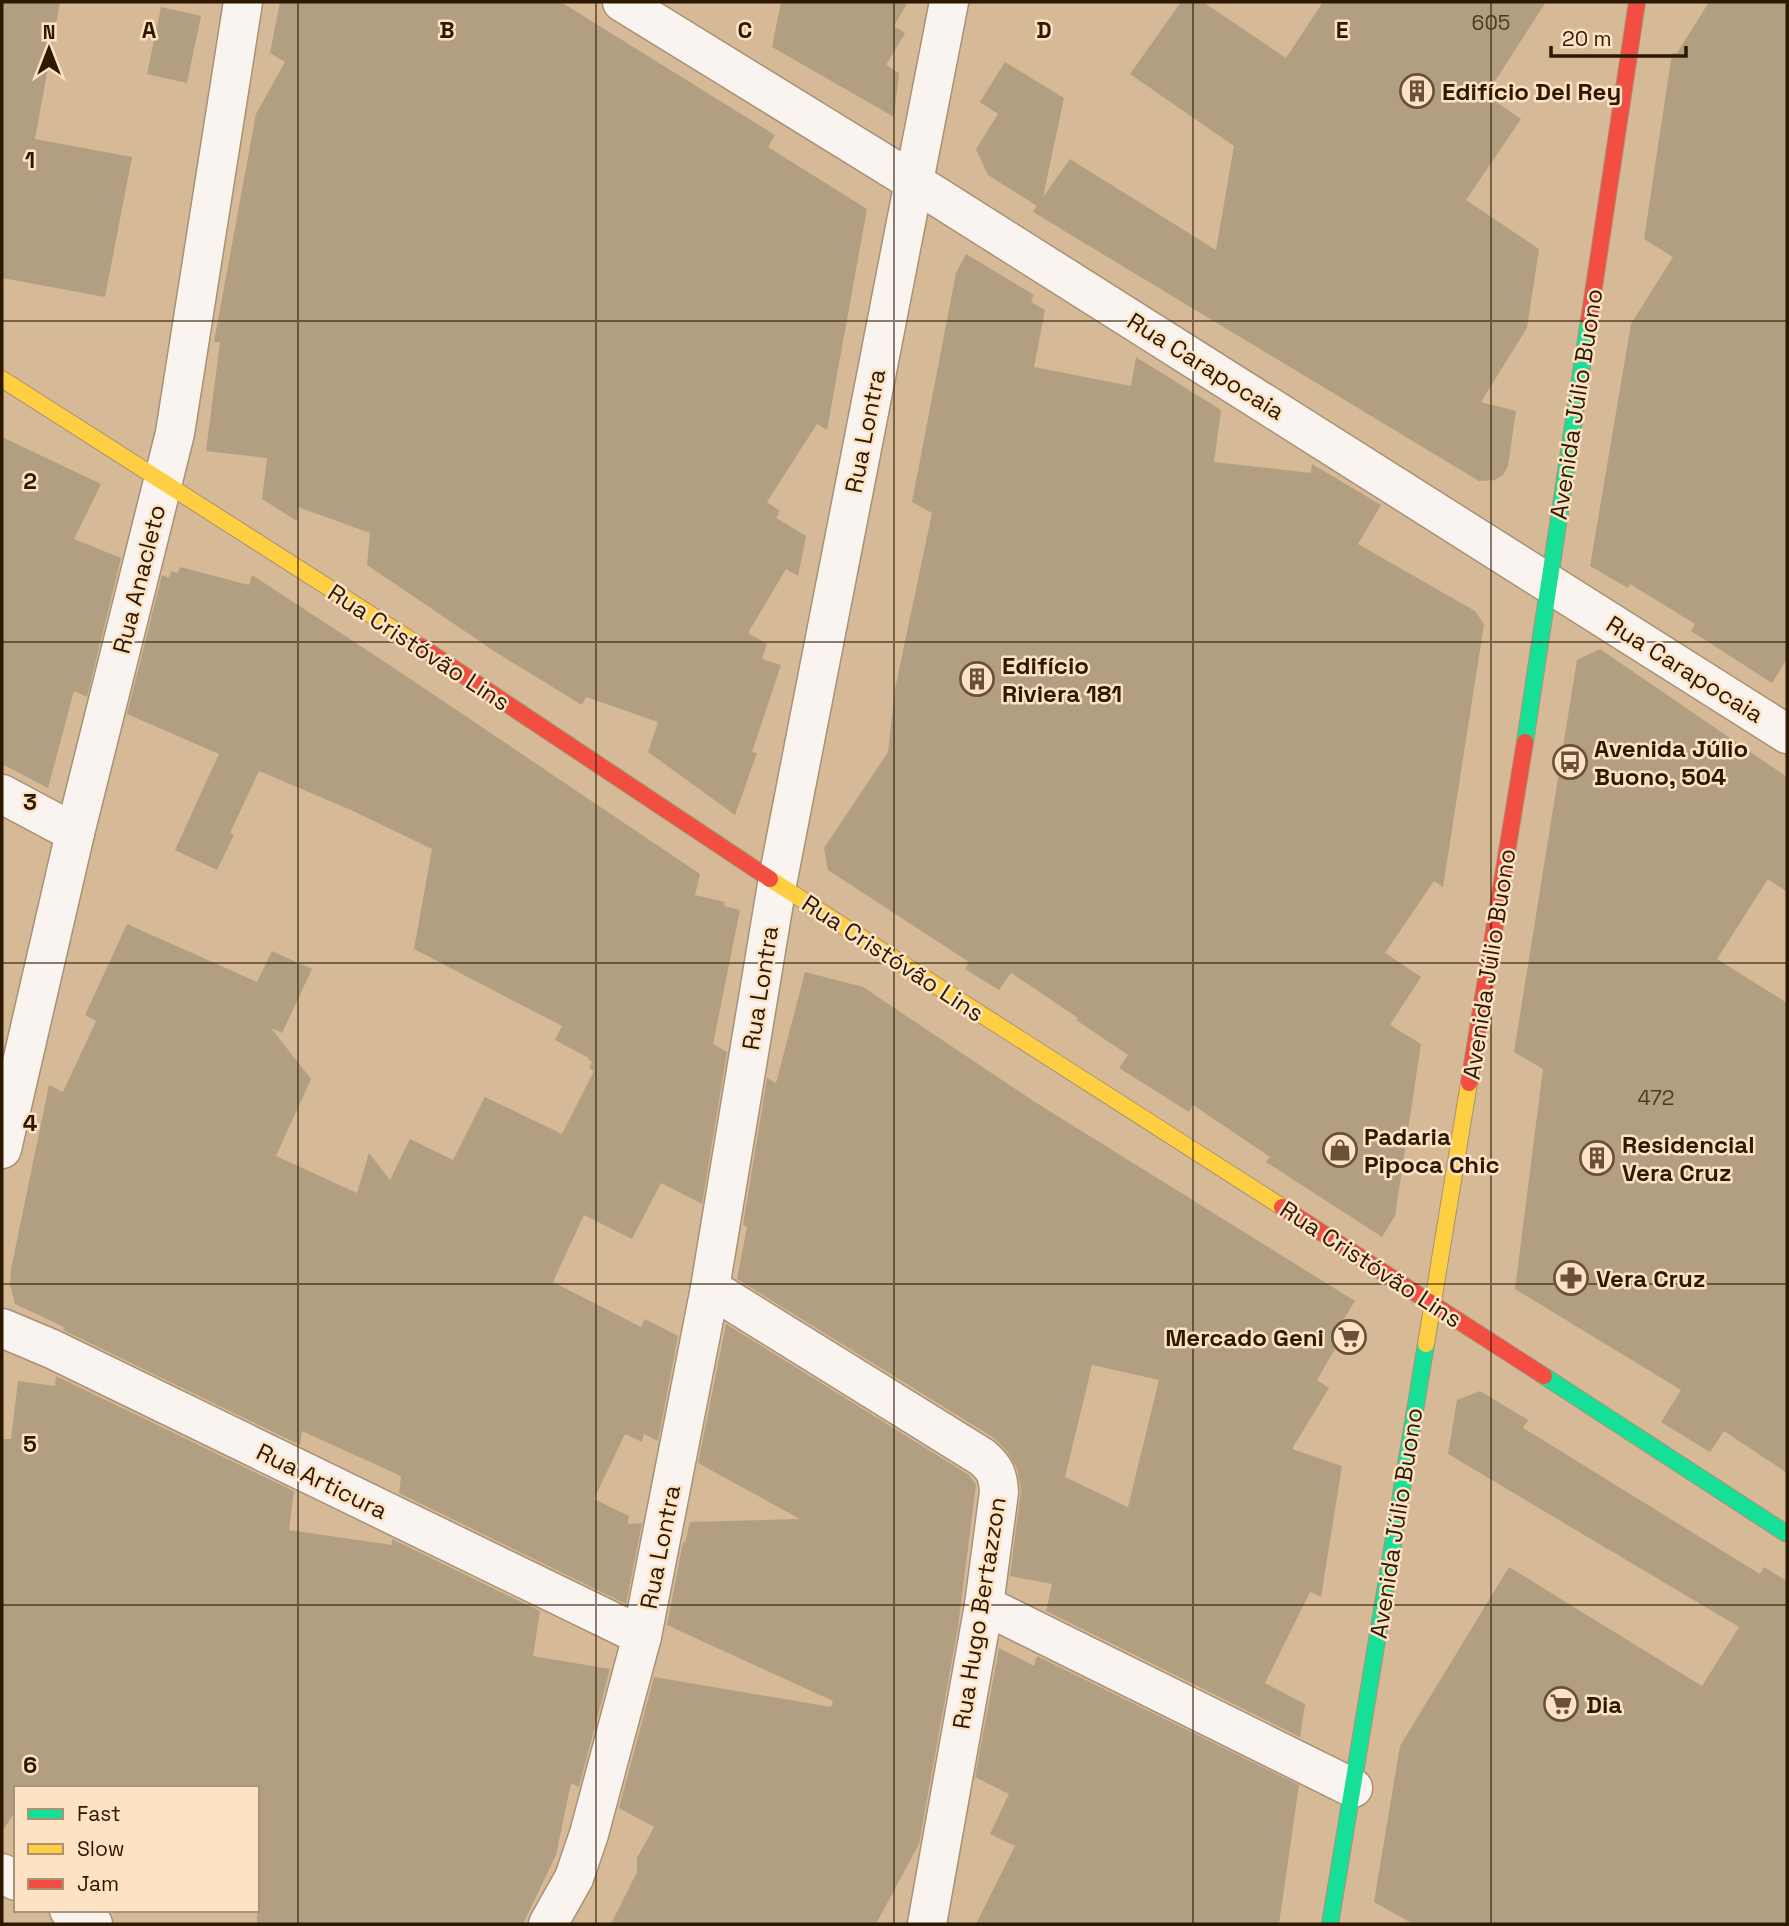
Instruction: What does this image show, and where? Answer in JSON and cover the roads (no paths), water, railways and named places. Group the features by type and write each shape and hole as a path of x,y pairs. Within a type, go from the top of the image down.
{"street":[{"name":"Rua Anacleto","path":"2,1149 75,833 175,433 243,2"},
{"name":"Rua Carapocaia","path":"622,2 914,182 1787,734"},
{"name":"Rua Lontra","path":"548,1924 574,1878 589,1834 642,1636 710,1288 777,884 949,2"},
{"name":"Avenida Júlio Buono","path":"1330,1924 1527,739 1637,2"},
{"name":"Rua Cristóvão Lins","path":"2,379 407,638 777,884 1434,1304 1787,1534"},
{"path":"2,794 75,833"},
{"name":"Rua Hugo Bertazzon","path":"710,1288 982,1457 995,1468 999,1492 984,1605 927,1924"},
{"name":"Rua Articura","path":"2,1328 52,1349 642,1636"},
{"path":"984,1605 1353,1788"},
{"path":"72,1912 93,1924"}],"place":[{"name":"Edifício Del Rey","path":"1417,91"},
{"name":"Edifício Riviera 181","path":"977,679"},
{"name":"Avenida Júlio Buono, 504","path":"1570,762"},
{"name":"Padaria Pipoca Chic","path":"1340,1150"},
{"name":"Residencial Vera Cruz","path":"1597,1158"},
{"name":"Vera Cruz","path":"1571,1278"},
{"name":"Mercado Geni","path":"1349,1337"},
{"name":"Dia","path":"1561,1704"}]}
